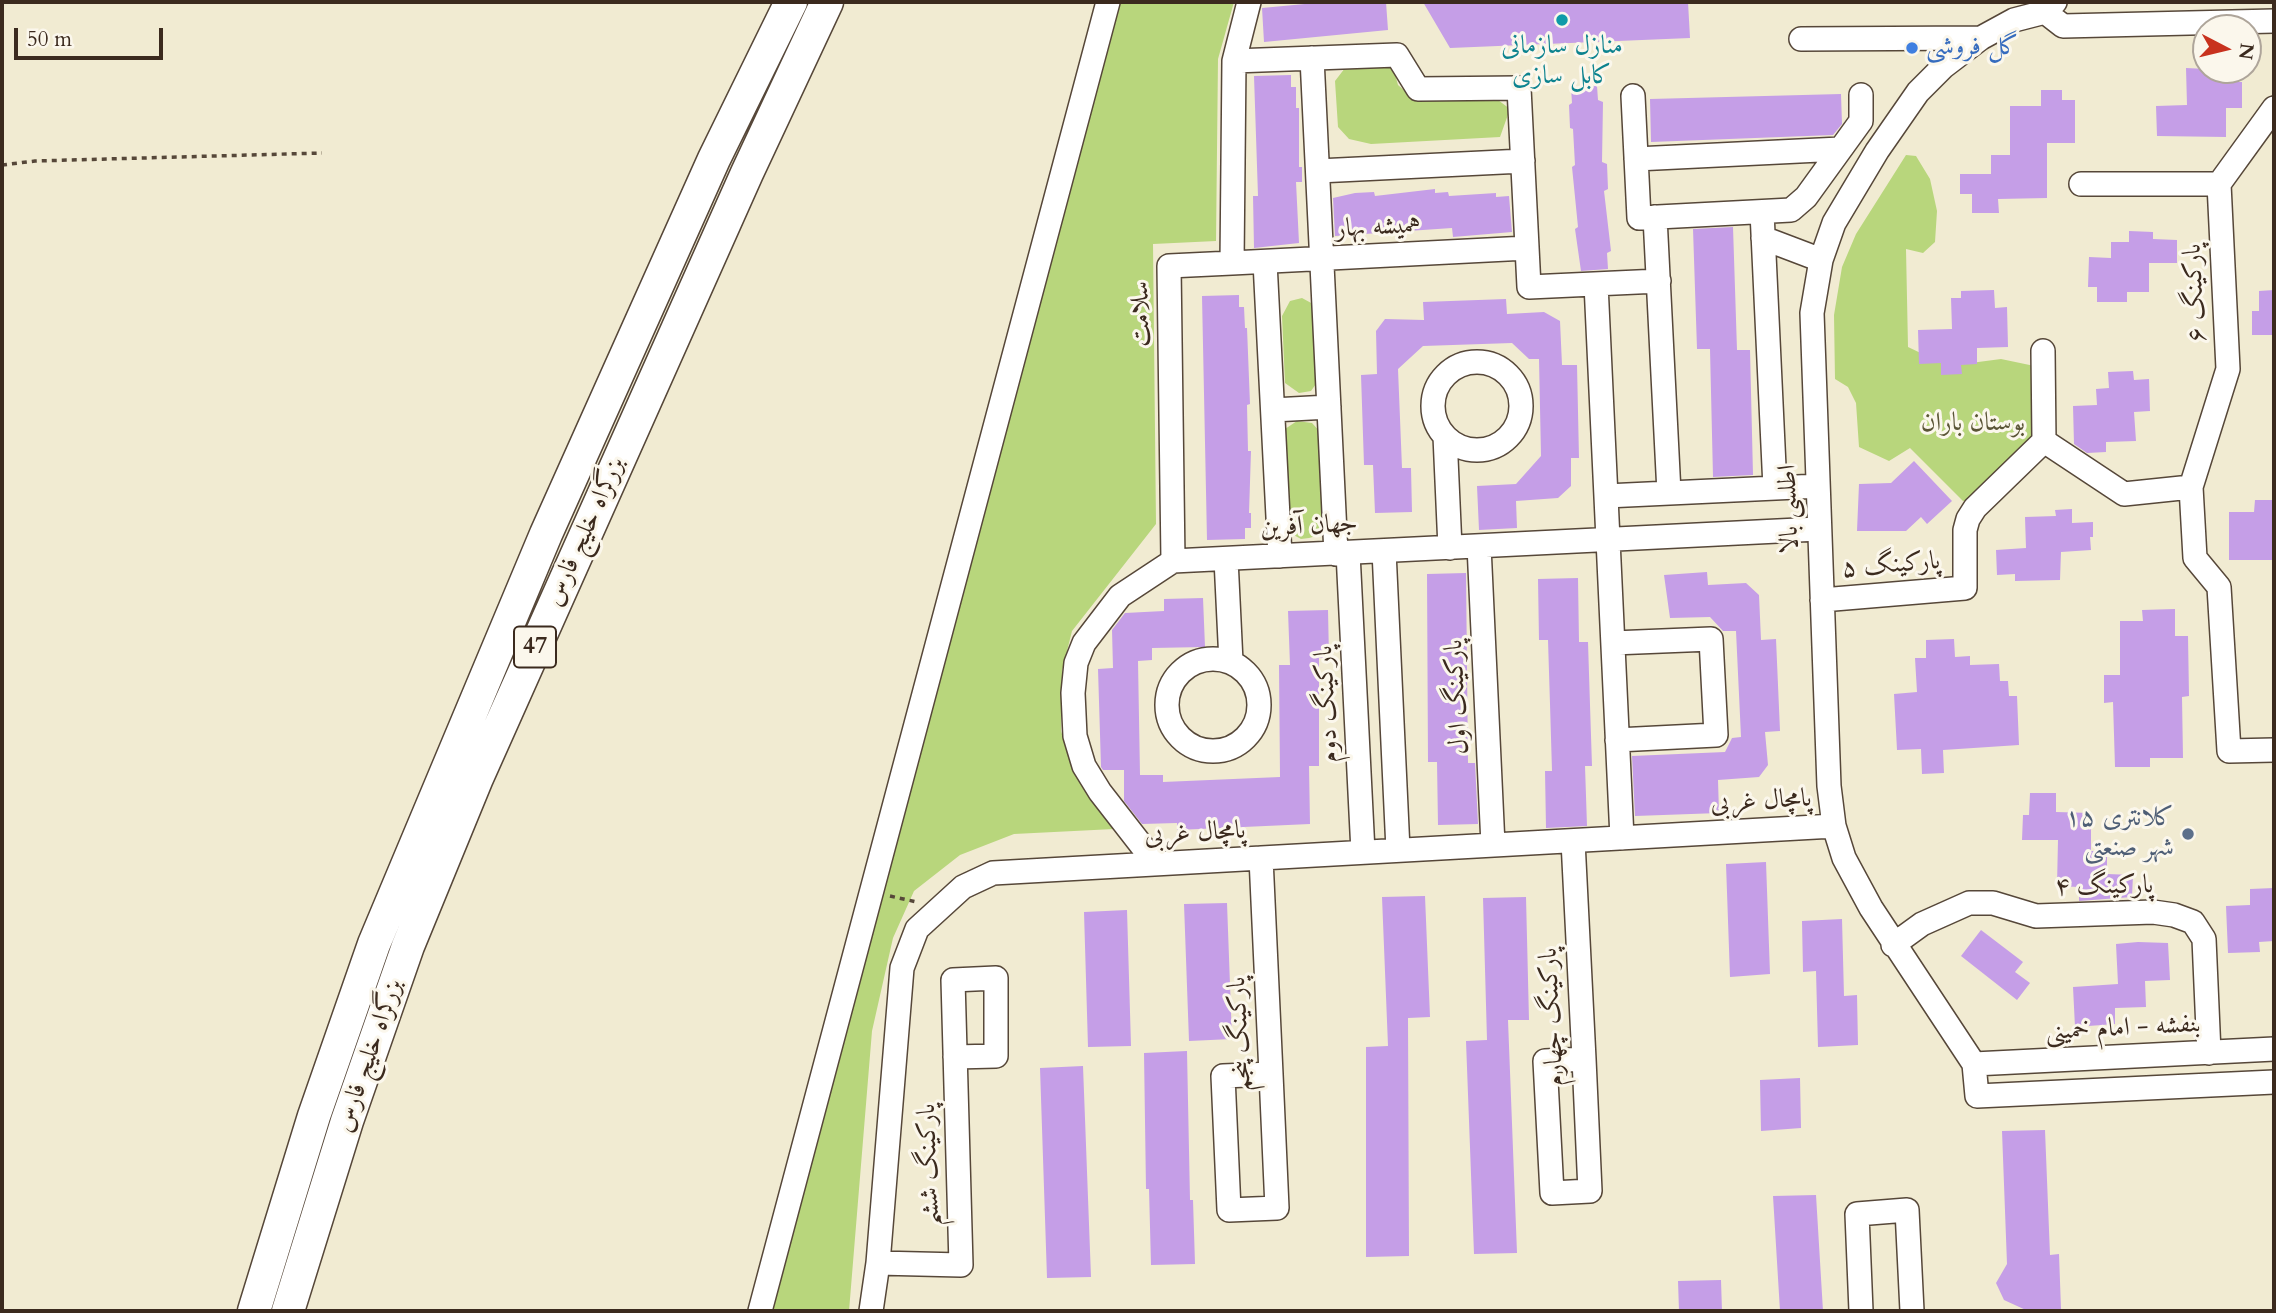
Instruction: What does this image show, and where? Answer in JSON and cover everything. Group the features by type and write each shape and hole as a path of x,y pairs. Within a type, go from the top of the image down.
{"highway":[{"name":"بزرگراه خلیج فارس","path":"254,1311 314,1116 374,944 546,534 714,159 791,2"},
{"name":"بزرگراه خلیج فارس","path":"288,1311 347,1121 424,907 588,527 827,2"}],"street":[{"path":"760,1311 1108,2"},
{"path":"1232,263 1234,61 1249,2"},
{"name":"اطلسی بالا","path":"1974,1064 1893,945 1844,858 1833,826 1818,529 1812,313 1821,260 1835,223 1877,151 1918,92 1943,67 1981,38 2014,20 2048,5 2063,26 2274,20"},
{"path":"1801,39 1981,38"},
{"path":"1234,61 1397,55 1418,89 1519,88 1529,287 1658,281"},
{"name":"پارکینگ دوم","path":"1312,58 1329,407 1356,702 1363,852"},
{"path":"1633,96 1639,218 1791,210 1807,197 1861,121 1861,95"},
{"path":"2081,184 2219,184 2274,108"},
{"path":"1636,159 1840,149"},
{"path":"1318,171 1523,161"},
{"name":"پارکینگ ۶","path":"2191,487 2228,369 2219,184"},
{"path":"1762,212 1775,488"},
{"path":"1655,217 1669,493"},
{"path":"1763,238 1821,260"},
{"name":"همیشه بهار","path":"1232,263 1527,248"},
{"path":"1265,262 1280,556"},
{"name":"سلامت","path":"1173,561 1169,266 1232,263"},
{"path":"1596,284 1622,838"},
{"path":"2043,351 2044,441 2123,494 2191,487 2195,558 2218,587 2229,751 2274,750"},
{"path":"1273,410 1329,407"},
{"path":"1445,436 1450,548"},
{"name":"پارکینگ ۵","path":"1822,600 1965,588 1965,530 1968,519 1975,508 2044,441"},
{"path":"1606,496 1818,486"},
{"name":"جهان آفرین","path":"1173,561 1818,529"},
{"name":"پارکینگ اول","path":"1479,546 1493,845"},
{"path":"1384,551 1398,850"},
{"path":"1226,559 1231,662 1253,680 1259,708 1256,722 1237,744 1209,751 1195,748 1183,740 1168,716 1170,687 1178,674 1202,659 1231,662"},
{"path":"1156,864 1100,792 1084,766 1075,736 1073,693 1076,663 1084,643 1120,596 1173,561"},
{"path":"1613,643 1712,639 1716,735 1617,740"},
{"path":"1356,702 1391,700"},
{"name":"پامچال غربی","path":"871,1311 878,1263 895,1019 902,968 917,929 963,887 993,873 1833,826"},
{"name":"پارکینگ چهارم","path":"1573,841 1584,1059 1590,1191 1552,1193 1545,1061 1584,1059"},
{"name":"پارکینگ پنجم","path":"1261,858 1271,1074 1277,1208 1229,1210 1223,1076 1271,1074"},
{"name":"پارکینگ ۴","path":"1893,945 1922,924 1969,903 1993,903 2036,916 2152,912 2174,915 2193,922 2204,939 2209,1053"},
{"name":"پارکینگ ششم","path":"878,1263 961,1265 955,1057 953,981 996,978 996,1056 955,1057"},
{"name":"بنفشه - امام خمینی","path":"1974,1064 2274,1049"},
{"path":"1974,1064 1977,1096 2274,1082"},
{"path":"1861,1311 1857,1214 1907,1210 1912,1311"},
{"name":"پامچال غربی","path":"878,1263 879,1311"}],"path":[{"path":"2,165 36,161 323,153"},
{"path":"902,899 913,901"}],"green space":[{"path":"1102,2 1234,2 1218,59 1216,241 1153,244 1156,524 1072,631 1062,671 1061,731 1073,769 1114,829 1014,834 960,855 914,891 893,938 872,1031 849,1311 754,1311"},
{"path":"1378,64 1393,67 1398,85 1413,98 1494,97 1510,109 1500,137 1371,144 1349,139 1338,127 1335,81 1345,68"},
{"name":"بوستان باران","path":"1906,155 1916,156 1930,179 1937,211 1935,242 1923,253 1906,249 1908,347 1948,366 2001,359 2044,368 2042,410 2029,451 1986,498 1963,501 1910,448 1889,461 1859,447 1856,403 1848,387 1835,379 1834,315 1842,267 1856,234"},
{"path":"1302,298 1313,304 1318,381 1311,391 1299,393 1285,383 1282,316 1290,301"},
{"path":"1297,421 1312,423 1322,434 1325,524 1316,536 1301,539 1288,532 1285,429"}],"building":[{"path":"1326,2 1386,2 1388,30 1264,42 1262,8"},
{"name":"منازل سازمانی کابل سازی","path":"1423,2 1688,2 1690,38 1450,48"},
{"path":"2186,68 2192,68 2192,84 2242,84 2242,108 2226,108 2226,137 2157,136 2156,106 2187,105"},
{"path":"1291,75 1291,87 1296,87 1296,108 1299,108 1299,167 1302,167 1302,182 1296,182 1299,243 1254,248 1253,196 1258,196 1254,76"},
{"path":"1597,86 1598,100 1603,102 1602,162 1607,164 1608,189 1604,191 1611,251 1607,253 1608,269 1581,271 1575,229 1578,227 1572,167 1575,165 1569,105 1572,103 1571,87"},
{"path":"2041,90 2062,90 2062,100 2075,100 2075,143 2047,143 2047,198 1998,199 1999,213 1972,213 1972,194 1960,194 1960,174 1991,174 1991,155 2010,155 2010,106 2041,106"},
{"path":"1841,94 1842,124 1833,135 1651,142 1650,99"},
{"path":"1435,189 1435,193 1448,192 1449,196 1496,193 1496,197 1509,196 1512,232 1453,237 1452,228 1335,236 1333,198 1355,193 1374,192 1375,196"},
{"path":"1733,227 1737,350 1750,350 1753,475 1713,477 1710,349 1697,349 1693,229"},
{"path":"2129,231 2153,232 2153,239 2177,240 2177,263 2149,263 2149,292 2127,292 2127,302 2097,302 2097,287 2088,287 2089,257 2111,258 2111,242 2129,242"},
{"path":"1994,290 1995,308 2007,307 2008,347 1977,348 1977,364 1961,365 1962,374 1941,375 1941,363 1919,364 1918,330 1952,329 1951,298 1961,298 1961,291"},
{"path":"2274,290 2274,335 2252,335 2252,311 2259,311 2259,291"},
{"path":"1239,295 1239,307 1244,307 1247,328 1251,528 1245,528 1245,539 1207,540 1202,296"},
{"path":"1506,299 1507,314 1544,312 1560,321 1562,365 1577,365 1579,458 1571,458 1571,486 1558,498 1516,501 1517,528 1479,530 1477,486 1516,484 1541,456 1539,359 1529,359 1512,343 1423,346 1398,369 1402,468 1411,468 1412,512 1375,513 1373,465 1364,465 1361,375 1377,374 1376,331 1385,319 1424,320 1423,302"},
{"path":"2133,371 2134,380 2149,379 2150,411 2134,412 2136,441 2106,442 2106,452 2087,453 2074,444 2073,406 2097,405 2096,389 2109,388 2108,372"},
{"path":"1914,461 1952,501 1927,524 1921,517 1906,531 1857,531 1859,484 1891,483"},
{"path":"2255,500 2274,500 2274,560 2229,560 2229,512 2254,512"},
{"path":"2072,509 2072,523 2093,522 2091,550 2061,552 2060,580 2015,581 2015,574 1997,575 1996,550 2026,548 2025,517 2056,516 2055,510"},
{"path":"1707,572 1708,585 1746,583 1759,595 1761,640 1776,639 1780,731 1765,732 1768,765 1759,777 1718,780 1719,813 1635,816 1632,756 1725,752 1732,738 1741,737 1736,631 1723,631 1710,617 1670,618 1664,575"},
{"path":"1466,573 1468,763 1475,763 1478,824 1438,825 1437,762 1428,762 1427,574"},
{"path":"1578,578 1579,642 1588,642 1592,766 1585,766 1587,826 1546,828 1545,771 1552,771 1548,640 1539,640 1538,579"},
{"path":"1203,598 1205,647 1152,648 1152,660 1138,661 1140,775 1163,775 1163,782 1280,777 1279,665 1290,665 1288,611 1328,610 1329,658 1319,658 1319,766 1309,766 1310,824 1177,830 1177,823 1142,824 1124,801 1124,770 1103,770 1101,767 1098,669 1113,668 1112,630 1125,613 1164,611 1164,599"},
{"path":"2175,609 2175,636 2188,636 2189,696 2182,697 2183,758 2150,758 2150,767 2115,767 2113,702 2104,703 2104,675 2120,675 2120,621 2143,621 2142,610"},
{"path":"1954,639 1955,657 1970,656 1970,665 1999,664 2000,681 2008,681 2009,696 2017,696 2019,745 1943,750 1944,773 1922,774 1921,749 1897,750 1894,694 1917,692 1915,658 1926,658 1926,640"},
{"path":"2030,793 2056,793 2056,812 2091,813 2091,851 2107,851 2107,874 2133,875 2132,897 2079,901 2079,887 2057,886 2058,840 2022,840 2023,815 2029,815"},
{"path":"1766,862 1770,974 1730,977 1726,864"},
{"path":"2274,888 2274,941 2259,942 2260,952 2228,953 2226,906 2250,905 2250,889"},
{"path":"1425,896 1430,1017 1408,1018 1409,1256 1366,1257 1366,1047 1388,1046 1382,897"},
{"path":"1526,897 1529,1020 1508,1020 1517,1253 1474,1254 1466,1041 1487,1040 1483,898"},
{"path":"1227,903 1232,1039 1189,1041 1184,904"},
{"path":"1127,910 1131,1046 1088,1047 1084,912"},
{"path":"1842,919 1844,996 1857,995 1858,1045 1818,1047 1816,971 1803,972 1802,921"},
{"path":"1981,930 2023,962 2015,972 2030,983 2017,1000 1961,956"},
{"path":"2168,943 2170,980 2145,981 2146,1007 2115,1008 2115,1024 2075,1027 2073,987 2118,984 2116,944"},
{"path":"1187,1051 1190,1200 1193,1200 1195,1264 1151,1265 1149,1189 1146,1189 1144,1053"},
{"path":"1083,1066 1091,1277 1047,1278 1040,1068"},
{"path":"1800,1078 1801,1128 1761,1131 1760,1080"},
{"path":"2045,1130 2050,1255 2059,1254 2061,1309 2028,1311 2004,1300 1996,1283 2007,1264 2002,1131"},
{"path":"1816,1195 1823,1311 1780,1311 1773,1196"},
{"path":"1721,1280 1722,1311 1679,1311 1678,1281"}],"place":[{"name":"منازل سازمانی کابل سازی","path":"1562,20"},
{"name":"گل فروشی","path":"1912,48"},
{"name":"کلانتری ۱۵ شهر صنعتی","path":"2188,834"}]}
